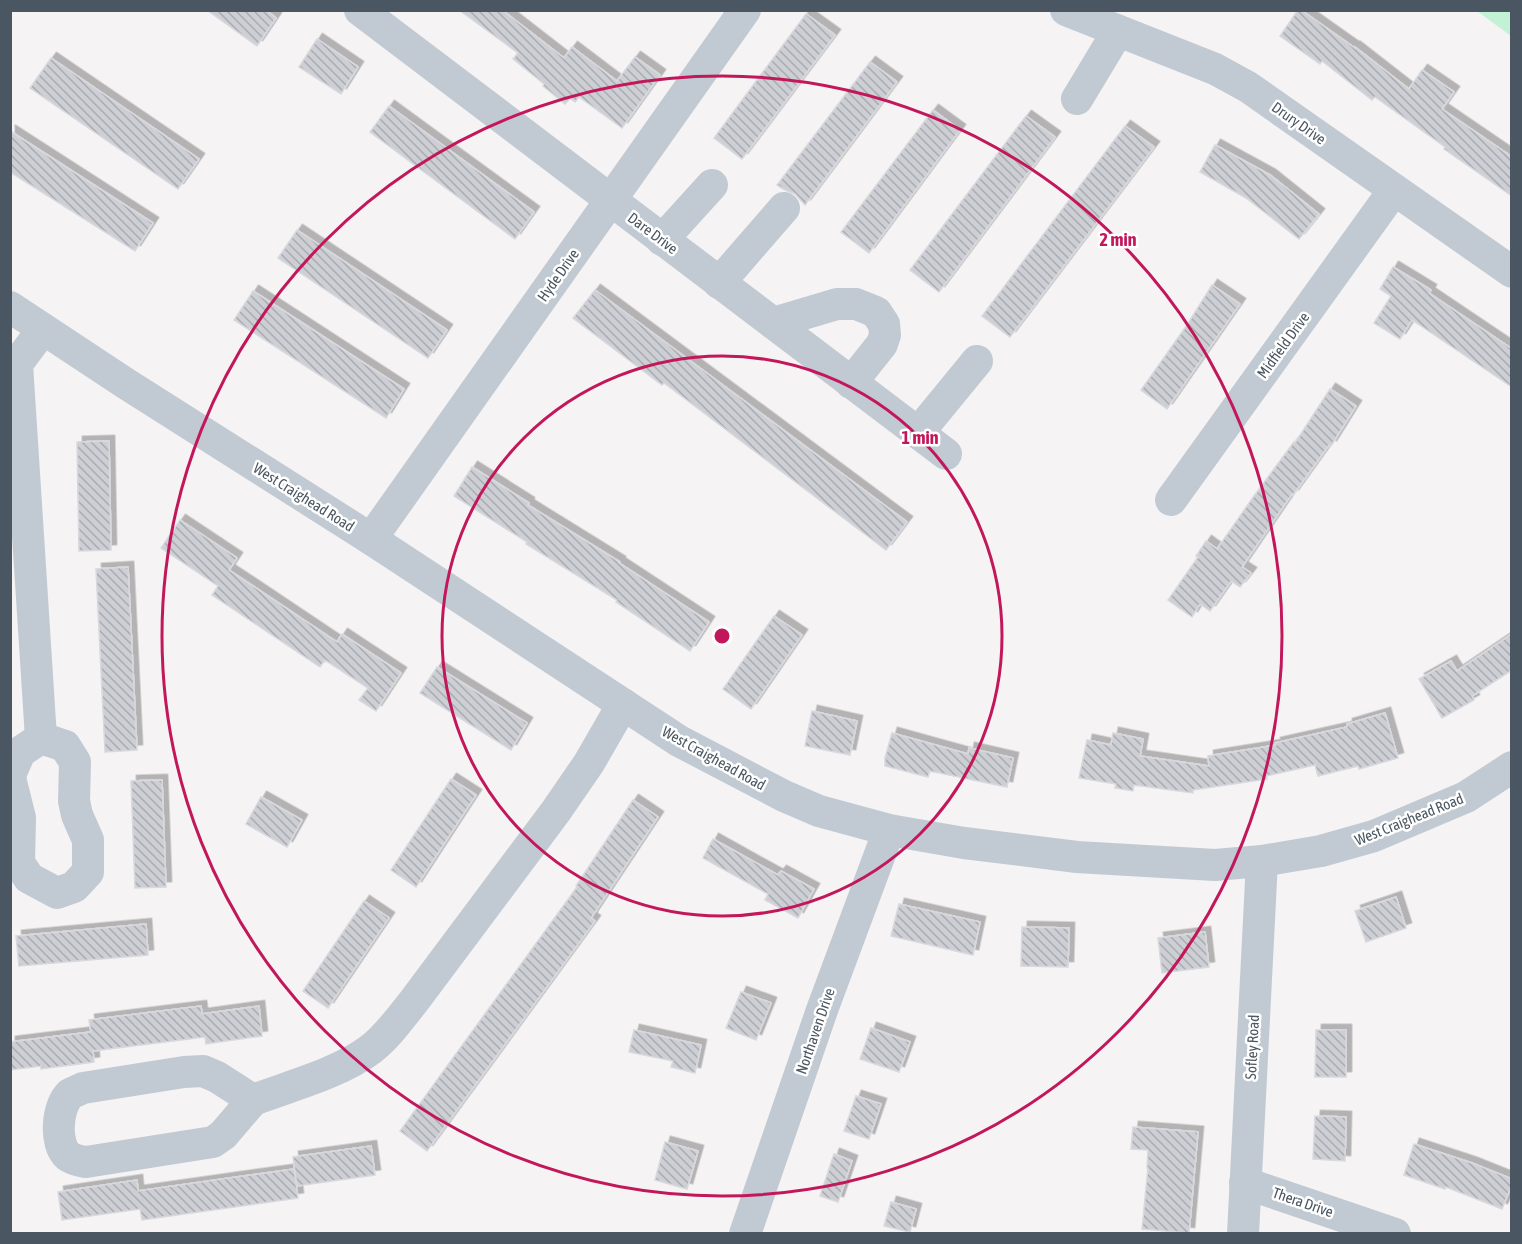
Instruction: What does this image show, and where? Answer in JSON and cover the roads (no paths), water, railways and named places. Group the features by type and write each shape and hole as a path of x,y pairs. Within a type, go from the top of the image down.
{"street":[{"name":"Dare Drive","path":"360,10 946,454"},
{"name":"Hyde Drive","path":"371,539 745,10"},
{"name":"Drury Drive","path":"1066,10 1215,69 1248,87 1512,272"},
{"path":"1077,99 1119,31"},
{"path":"663,240 712,185"},
{"name":"Midfield Drive","path":"1171,500 1394,190"},
{"path":"719,283 784,208"},
{"path":"773,323 837,304 856,304 876,312 884,324 885,335 882,344 851,383"},
{"name":"West Craighead Road","path":"10,307 371,539 679,741 784,796 819,811 889,830 964,843 1077,857 1215,865 1262,861 1321,851 1374,836 1466,797 1512,767"},
{"path":"42,738 17,364 43,329"},
{"path":"918,433 977,361"},
{"path":"253,1100 217,1077 203,1071 83,1088 70,1094 58,1118 62,1148 75,1160 86,1162 213,1142 223,1135 253,1100 327,1073 372,1048 414,1001 556,811 589,763 622,704"},
{"path":"42,738 65,746 75,762 74,801 77,815 88,840 88,872 74,887 57,893 28,878 19,863 20,818 10,777 20,752 42,738"},
{"name":"Northaven Drive","path":"745,1233 822,1010 889,830"},
{"name":"Sofley Road","path":"1243,1233 1262,861"},
{"name":"Thera Drive","path":"1245,1183 1395,1233"}]}
